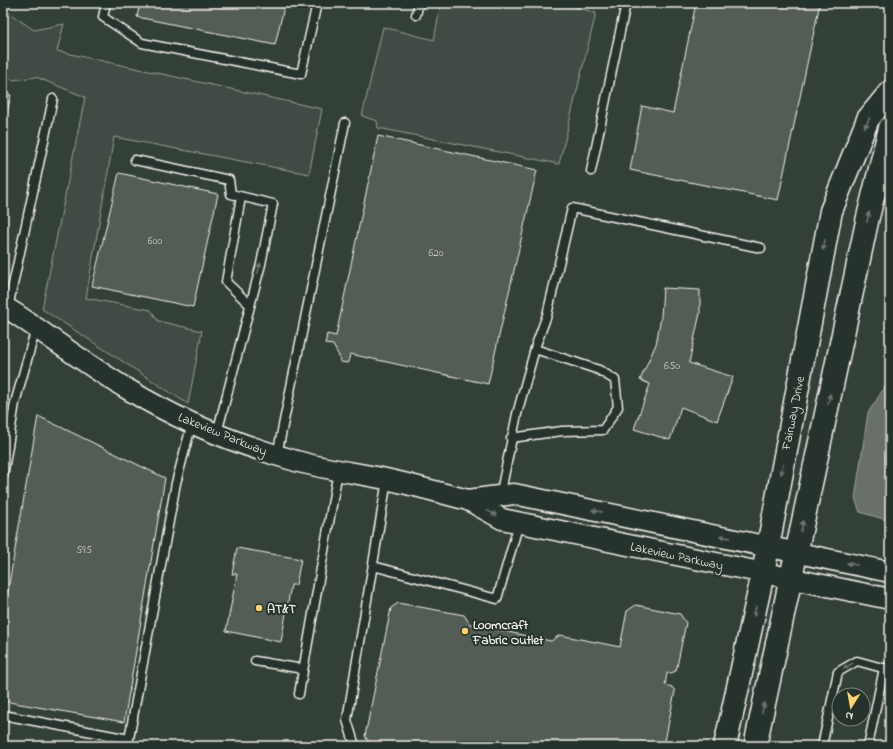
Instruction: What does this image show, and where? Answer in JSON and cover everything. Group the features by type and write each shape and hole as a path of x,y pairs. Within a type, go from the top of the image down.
{"main road":[{"name":"Fairway Drive","path":"725,746 763,572 831,211 868,119 890,92"},
{"path":"755,746 868,217 890,128"}],"street":[{"name":"Lakeview Parkway","path":"6,308 36,327 102,374 131,391 168,411 217,433 277,455 297,461 387,480 468,500 502,519 890,599"},
{"name":"Lakeview Parkway","path":"468,500 514,494 890,572"}],"lane":[{"path":"106,3 103,17 142,43 301,74 317,3"},
{"path":"416,15 419,3"},
{"path":"591,171 626,3"},
{"path":"6,308 53,100"},
{"path":"277,455 345,123"},
{"path":"135,160 229,180 231,194 273,204 261,264 217,433"},
{"path":"241,197 226,282 250,305"},
{"path":"500,496 511,438 535,349 547,315 572,208 762,248"},
{"path":"3,476 15,403 36,327"},
{"path":"511,438 562,431 603,430 618,407 615,380 599,370 535,349"},
{"path":"3,715 129,739 176,483 192,422"},
{"path":"299,694 338,470"},
{"path":"355,746 347,720 387,480"},
{"path":"373,566 497,599 519,522"},
{"path":"255,661 303,669"},
{"path":"822,746 838,672 857,661 887,669 868,746"}],"shaded area":[{"path":"3,3 890,3 890,746 3,746"},
{"path":"441,3 561,3 596,13 559,164 378,128 377,121 362,116 383,27 434,40"},
{"path":"3,9 34,30 64,24 57,51 322,109 309,174 114,137 86,298 151,310 158,321 202,331 188,404 42,309 85,97 36,77 14,80 3,78"},
{"path":"890,379 890,521 860,512 855,498 868,413"}],"building":[{"path":"140,3 285,3 275,45 137,17"},
{"path":"696,3 820,3 778,200 630,170 642,106 673,113"},
{"path":"3,93 11,95 3,131"},
{"path":"378,136 537,170 488,384 350,354 348,363 340,362 339,356 333,345 325,344 327,334 336,336"},
{"path":"119,173 218,194 193,307 92,286"},
{"path":"663,288 700,290 700,313 689,363 733,377 717,421 681,407 670,440 634,429 650,384 640,380 656,344 661,317"},
{"path":"38,416 165,478 124,722 3,701 3,619"},
{"name":"AT&T","path":"237,548 301,559 296,585 291,585 281,642 226,631 237,574 232,574"},
{"path":"398,603 464,615 470,624 551,641 560,635 620,647 627,611 636,605 680,614 686,623 676,671 667,673 665,685 672,687 675,691 664,746 371,746 365,736 391,608"}],"place":[{"name":"AT&T","path":"259,608"},
{"name":"Loomcraft Fabric Outlet","path":"465,631"}]}
